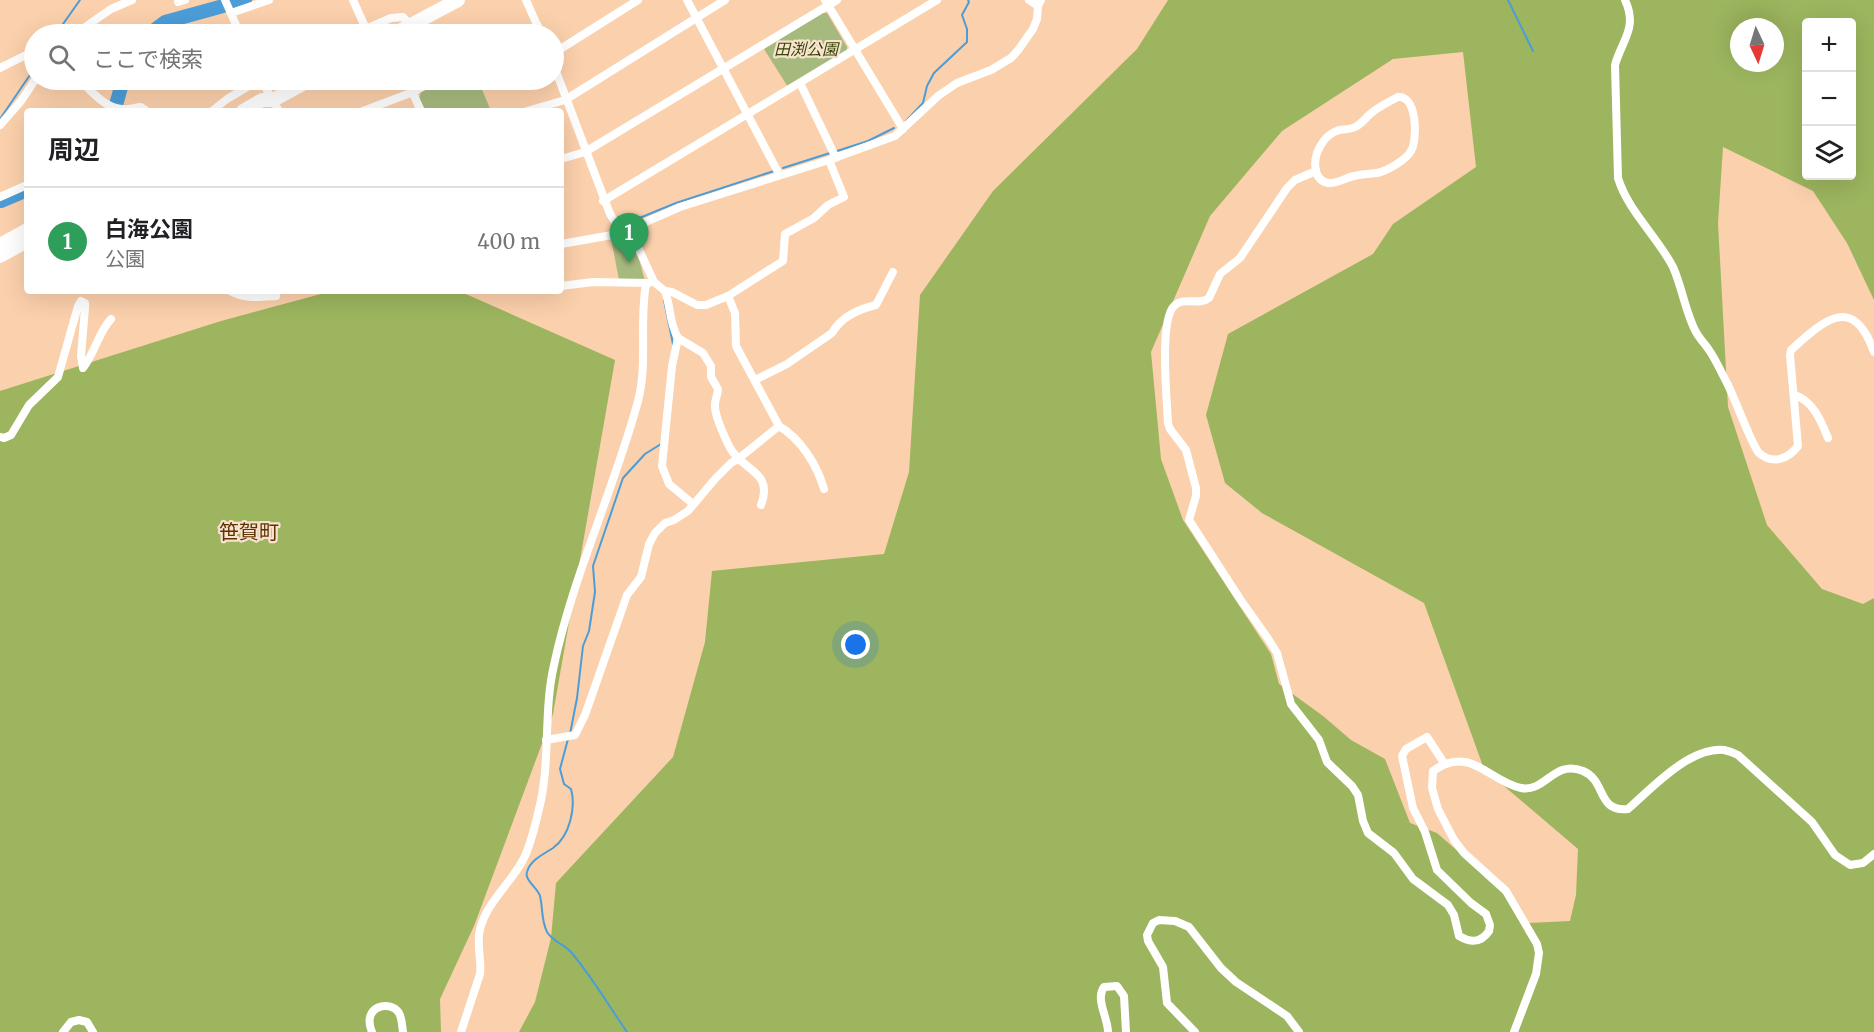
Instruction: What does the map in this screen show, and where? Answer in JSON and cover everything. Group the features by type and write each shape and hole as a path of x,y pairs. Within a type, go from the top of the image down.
{"highway":[{"path":"415,24 458,0"},
{"path":"248,108 262,100 276,105 296,90"},
{"path":"0,245 24,232"},
{"path":"0,256 24,243"}],"street":[{"path":"89,24 111,9 132,0"},
{"path":"236,24 227,6 270,0"},
{"path":"353,0 364,24"},
{"path":"526,0 537,24"},
{"path":"564,47 638,0"},
{"path":"687,0 779,174"},
{"path":"537,108 565,100 725,0"},
{"path":"564,158 585,152 827,3 837,0"},
{"path":"603,201 937,0"},
{"path":"564,243 612,235 680,207 887,140 957,83 992,70 1011,58 1033,30 1037,19 1039,3 1029,0"},
{"path":"1625,0 1631,19 1629,34 1615,65 1618,178 1622,190 1656,238 1673,268 1695,332 1711,352 1735,398 1757,451 1765,458 1779,460 1791,456 1798,446 1791,350 1810,332 1837,316 1850,317 1858,322 1874,352"},
{"path":"827,3 903,129"},
{"path":"378,24 394,17 403,17 409,24"},
{"path":"0,68 24,56"},
{"path":"564,286 593,282 650,283 697,305 706,305 728,296 783,261 783,237 788,230 814,218 828,205 844,197 832,159 800,83"},
{"path":"0,125 28,90"},
{"path":"90,90 100,100 117,108"},
{"path":"216,108 243,90"},
{"path":"266,90 276,105"},
{"path":"371,108 417,90"},
{"path":"461,1032 482,965 478,942 479,930 501,890 516,872 529,848 544,788 548,704 554,662 580,573 639,399 644,365 642,318 650,283 634,239 627,230 617,225 603,201 562,90"},
{"path":"413,92 420,108"},
{"path":"1398,97 1403,97 1410,103 1416,139 1413,149 1405,158 1383,171 1352,176 1336,182 1324,182 1316,171 1318,150 1328,136 1340,130 1355,128 1373,111 1398,97"},
{"path":"1316,171 1295,180 1287,188 1240,258 1220,274 1209,298 1202,302 1183,301 1177,303 1171,310 1165,337 1168,423 1186,450 1196,488 1189,520 1277,654 1291,704 1319,740 1327,762 1358,795 1368,833 1394,853 1413,879 1448,905 1454,915 1459,936 1470,941 1482,940 1489,931 1486,914 1471,903 1437,870 1425,832 1413,808 1402,756 1406,749 1427,737 1444,763"},
{"path":"0,197 24,186"},
{"path":"755,380 787,364 832,333 836,326 854,313 876,305 893,272"},
{"path":"664,291 668,300 672,327 678,338 703,353 711,366 711,376 718,389 714,407 728,445 738,459 763,479 765,497 761,505"},
{"path":"236,294 254,298 276,296 276,294"},
{"path":"728,296 735,313 736,346 779,426 808,453 824,489"},
{"path":"0,437 11,435 29,405 58,377 81,302 85,303 81,356 83,368 90,360 111,319"},
{"path":"678,338 672,366 662,466 669,484 693,504"},
{"path":"1795,395 1810,404 1821,419 1828,438"},
{"path":"546,740 575,735 585,715 627,596 641,577 649,544 655,532 665,523 688,512 731,463 779,426"},
{"path":"1514,1032 1536,974 1539,953 1537,944 1506,891 1464,853 1445,826 1432,788 1433,771 1444,763 1479,766 1512,786 1532,789 1557,771 1572,768 1585,772 1594,779 1609,806 1617,810 1628,809 1677,766 1689,759 1723,750 1738,754 1812,822 1835,855 1850,866 1863,863 1874,854"},
{"path":"1195,1032 1167,1003 1163,968 1147,935 1153,923 1159,920 1175,921 1189,927 1221,969 1245,989 1287,1016 1299,1032"},
{"path":"1108,1032 1101,991 1104,987 1116,986 1124,996 1126,1032"},
{"path":"372,1032 369,1024 370,1014 385,1006 398,1011 403,1032"},
{"path":"63,1032 71,1022 79,1020 87,1022 93,1032"}],"green space":[{"path":"1168,0 1874,0 1874,300 1847,243 1813,191 1723,147 1718,223 1728,407 1767,525 1822,589 1863,604 1874,598 1874,1032 519,1032 535,1002 551,938 556,883 673,757 705,642 712,571 884,554 909,472 920,295 993,191 1137,49","holes":["1463,52 1476,167 1393,224 1373,254 1228,334 1206,415 1225,483 1262,513 1424,603 1484,769 1578,849 1576,895 1570,921 1528,923 1494,883 1437,833 1410,823 1385,759 1351,740 1279,684 1271,654 1183,520 1161,459 1151,352 1210,216 1282,131 1393,59"]},
{"name":"田渕公園","path":"822,13 827,13 847,47 847,51 788,87 764,49"},
{"path":"425,90 482,90 490,108 424,108 419,99 421,92"},
{"path":"624,236 628,238 639,259 645,281 619,280 611,238"},
{"path":"321,294 466,294 615,360 553,714 474,926 440,999 441,1032 0,1032 0,391 221,321"}],"waterway":[{"path":"63,24 80,0"},
{"path":"162,24 245,0"},
{"path":"906,121 923,103 927,86 934,73 967,42 967,29 962,15 968,0"},
{"path":"1508,0 1533,51"},
{"path":"0,119 24,84"},
{"path":"114,108 120,90"},
{"path":"837,151 868,141 894,128"},
{"path":"783,168 830,153"},
{"path":"637,219 676,203 774,171"},
{"path":"1,201 24,191"},
{"path":"664,300 673,344"},
{"path":"570,734 583,646 589,631 595,592 593,566 623,478 645,454 661,444"},
{"path":"568,739 560,769 564,784 571,789 573,804 570,821 559,843 534,861 527,875 540,896 547,932 568,949 579,962 627,1032"}],"place":[{"name":"白海公園","path":"629,263"}],"district":[{"name":"笹賀町","path":"249,532"}]}
